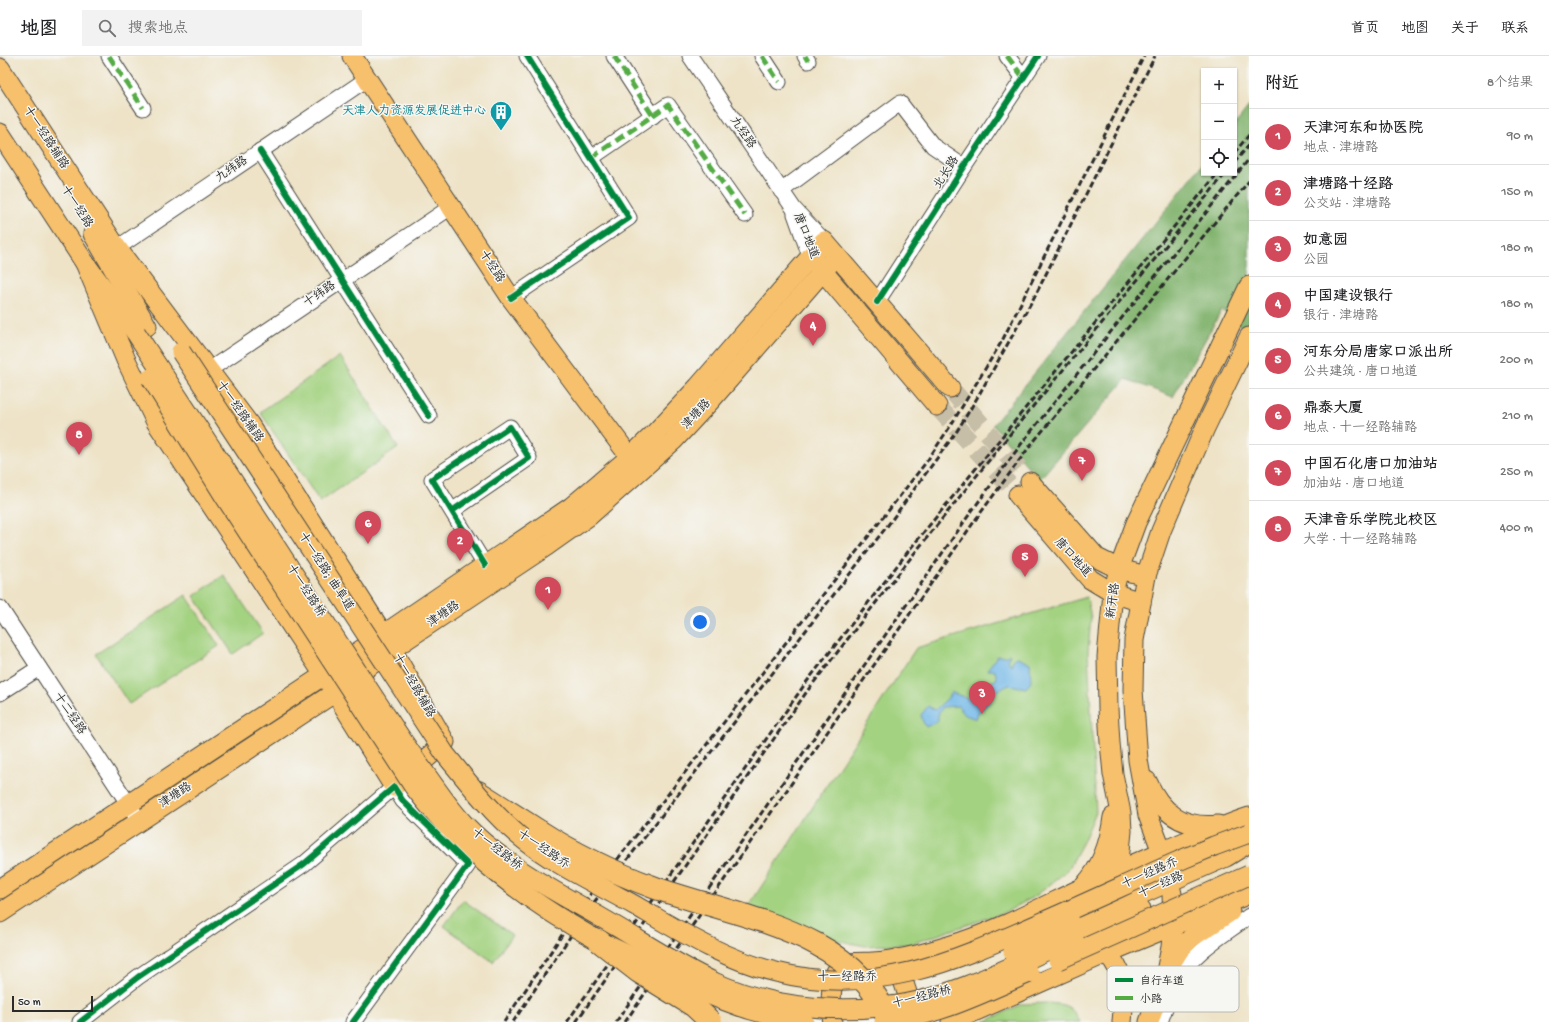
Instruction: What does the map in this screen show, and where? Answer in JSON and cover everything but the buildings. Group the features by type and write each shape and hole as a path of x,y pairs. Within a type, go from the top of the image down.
{"highway":[{"path":"472,788 574,852 606,868 681,897 748,917 785,930 818,944 853,968 869,986 889,1022"},
{"path":"600,941 639,972 694,1006 712,1022"}],"main road":[{"name":"十经路","path":"352,56 511,298 635,464"},
{"name":"十一经路辅路","path":"0,68 117,248 249,424 387,642 445,742 394,787"},
{"name":"十一经路","path":"0,90 87,224 142,330"},
{"name":"十一经路","path":"0,133 85,263 142,330"},
{"name":"十一经路; 曲阜道","path":"87,224 181,352 445,754 472,788"},
{"name":"唐口地道","path":"824,241 950,388"},
{"name":"津塘路","path":"0,889 128,803 324,675 387,642 571,529 635,464 656,432 698,387 824,241"},
{"name":"唐口地道","path":"810,256 937,406"},
{"name":"津塘路","path":"0,913 139,820 334,693 387,642 485,565 635,464 673,441 711,400 836,256"},
{"name":"十一经路桥","path":"85,263 136,353 180,426 414,787 434,813 486,865 514,888 542,907 600,941 681,983 723,1001 763,1014 804,1022"},
{"path":"85,263 126,360 156,422 324,675 394,787"},
{"name":"新开路","path":"1073,931 1104,897 1118,871 1122,830 1121,813 1113,774 1108,715 1108,672 1113,593 1119,569 1136,524 1249,286"},
{"name":"十一经路桥","path":"142,330 396,732 449,807 482,840 518,868 656,950 714,982 762,998 806,1007 861,1009 924,1000 959,988 1073,931"},
{"path":"1167,966 1173,926 1171,888 1162,852 1148,815 1138,760 1133,690 1134,640 1146,576 1161,531 1202,435 1249,337"},
{"name":"唐口地道","path":"1140,602 1113,593 1090,579 1024,488 1097,558 1119,569 1146,576"},
{"path":"1138,760 1152,794 1170,815 1182,821 1201,826 1228,824"},
{"path":"1083,888 1095,873 1100,863 1111,831 1115,795 1113,774"},
{"name":"十一经路乔","path":"472,788 497,815 534,846 568,867 721,953 776,973 832,980 869,980 900,975 950,961 1030,928 1214,846 1249,833"},
{"path":"833,1022 831,1002 834,976 838,969 843,966 853,963 874,962 916,955 992,930 1118,871 1228,824 1249,817"},
{"name":"十一经路","path":"1073,931 1171,888 1226,857 1249,842"},
{"path":"1249,849 1240,858 1238,866 1244,880 1249,885"},
{"name":"十一经路桥","path":"884,1022 944,1009 974,997 1249,875"},
{"path":"952,1021 1249,894"},
{"path":"1170,966 1180,949 1192,937 1249,899"},
{"path":"1073,931 1086,941 1098,946 1108,953 1116,962 1117,966"},
{"path":"896,959 917,1022"},
{"path":"1122,1022 1123,1012"},
{"path":"1149,1022 1152,1012"}],"street":[{"path":"109,56 143,108"},
{"path":"511,298 629,218 526,56"},
{"path":"614,56 653,116"},
{"name":"九经路","path":"690,56 794,209"},
{"path":"762,56 779,82"},
{"path":"1007,56 1023,77"},
{"name":"北长路","path":"877,302 1038,56"},
{"name":"九纬路","path":"117,248 367,79"},
{"path":"781,191 900,104 933,146 964,167"},
{"path":"591,158 668,105 744,215"},
{"path":"260,151 429,416"},
{"name":"十纬路","path":"209,370 451,207"},
{"name":"唐口地道","path":"794,209 824,241"},
{"name":"唐口地道","path":"794,209 810,256"},
{"path":"452,510 529,458 510,427 432,478 485,565"},
{"name":"十二经路","path":"0,608 139,820"},
{"path":"0,693 38,668"},
{"path":"80,1022 138,977 304,864 394,787 403,801 468,865 353,1022"},
{"path":"1187,966 1210,944 1249,916"},
{"path":"1160,1022 1164,1012"}],"green space":[{"path":"1249,106 1249,333 1222,310 1173,397 1126,379 1039,480 993,425 1201,166 1201,176 1237,176 1237,121"},
{"path":"340,356 398,448 320,502 260,412"},
{"path":"224,575 263,633 233,654 194,596"},
{"path":"186,595 219,646 129,704 96,654"},
{"path":"1087,597 1091,618 1088,651 1096,812 1083,842 1068,870 1037,895 1008,911 911,944 865,946 830,939 748,907 916,648"},
{"path":"463,900 512,935 493,962 444,926"},
{"path":"1045,1003 1062,1005 1070,1008 1080,1022 984,1022 1022,1004"}],"water":[{"path":"1010,654 1008,660 1011,665 1014,658 1018,657 1030,663 1031,682 1026,688 1009,685 997,691 989,703 978,713 976,719 965,715 958,706 943,707 938,715 938,721 926,727 921,715 928,706 935,710 948,698 951,692 971,700 981,698 989,683 997,679 995,670 987,670 997,656 1007,656"}],"tunnel":[{"path":"950,388 1030,482"},
{"path":"937,406 1018,495"}],"railway":[{"path":"504,1022 582,905 927,461 951,425 1002,341 1144,56"},
{"path":"513,1022 588,910 888,525 957,431 1036,294 1155,56"},
{"path":"1237,149 1249,135"},
{"path":"1237,159 1249,145"},
{"path":"616,1022 971,512 1025,439 1249,159"},
{"path":"567,1022 805,684 910,549 1216,176"},
{"path":"576,1022 808,690 913,555 1015,428 1224,176"},
{"path":"625,1022 976,519 1030,446 1249,181"}],"marked path":[{"path":"109,56 143,108"},
{"path":"614,56 653,116"},
{"path":"762,56 779,82"},
{"path":"805,56 808,61"},
{"path":"1007,56 1023,77"},
{"path":"591,158 668,105 745,215"}],"cycle path":[{"path":"511,298 629,218 527,56"},
{"path":"877,302 1038,56"},
{"path":"260,151 429,416"},
{"path":"452,511 529,458 510,427 432,479 485,565"},
{"path":"80,1022 138,977 304,864 394,787 403,801 468,865 353,1022"}],"place":[{"name":"天津人力资源发展促进中心","path":"501,132"},
{"name":"中国建设银行","path":"813,346"},
{"name":"天津音乐学院北校区","path":"79,455"},
{"name":"中国石化唐口加油站","path":"1082,481"},
{"name":"鼎泰大厦","path":"368,544"},
{"name":"津塘路十经路","path":"460,561"},
{"name":"河东分局唐家口派出所","path":"1025,577"},
{"name":"天津河东和协医院","path":"548,610"},
{"name":"如意园","path":"982,714"}]}
